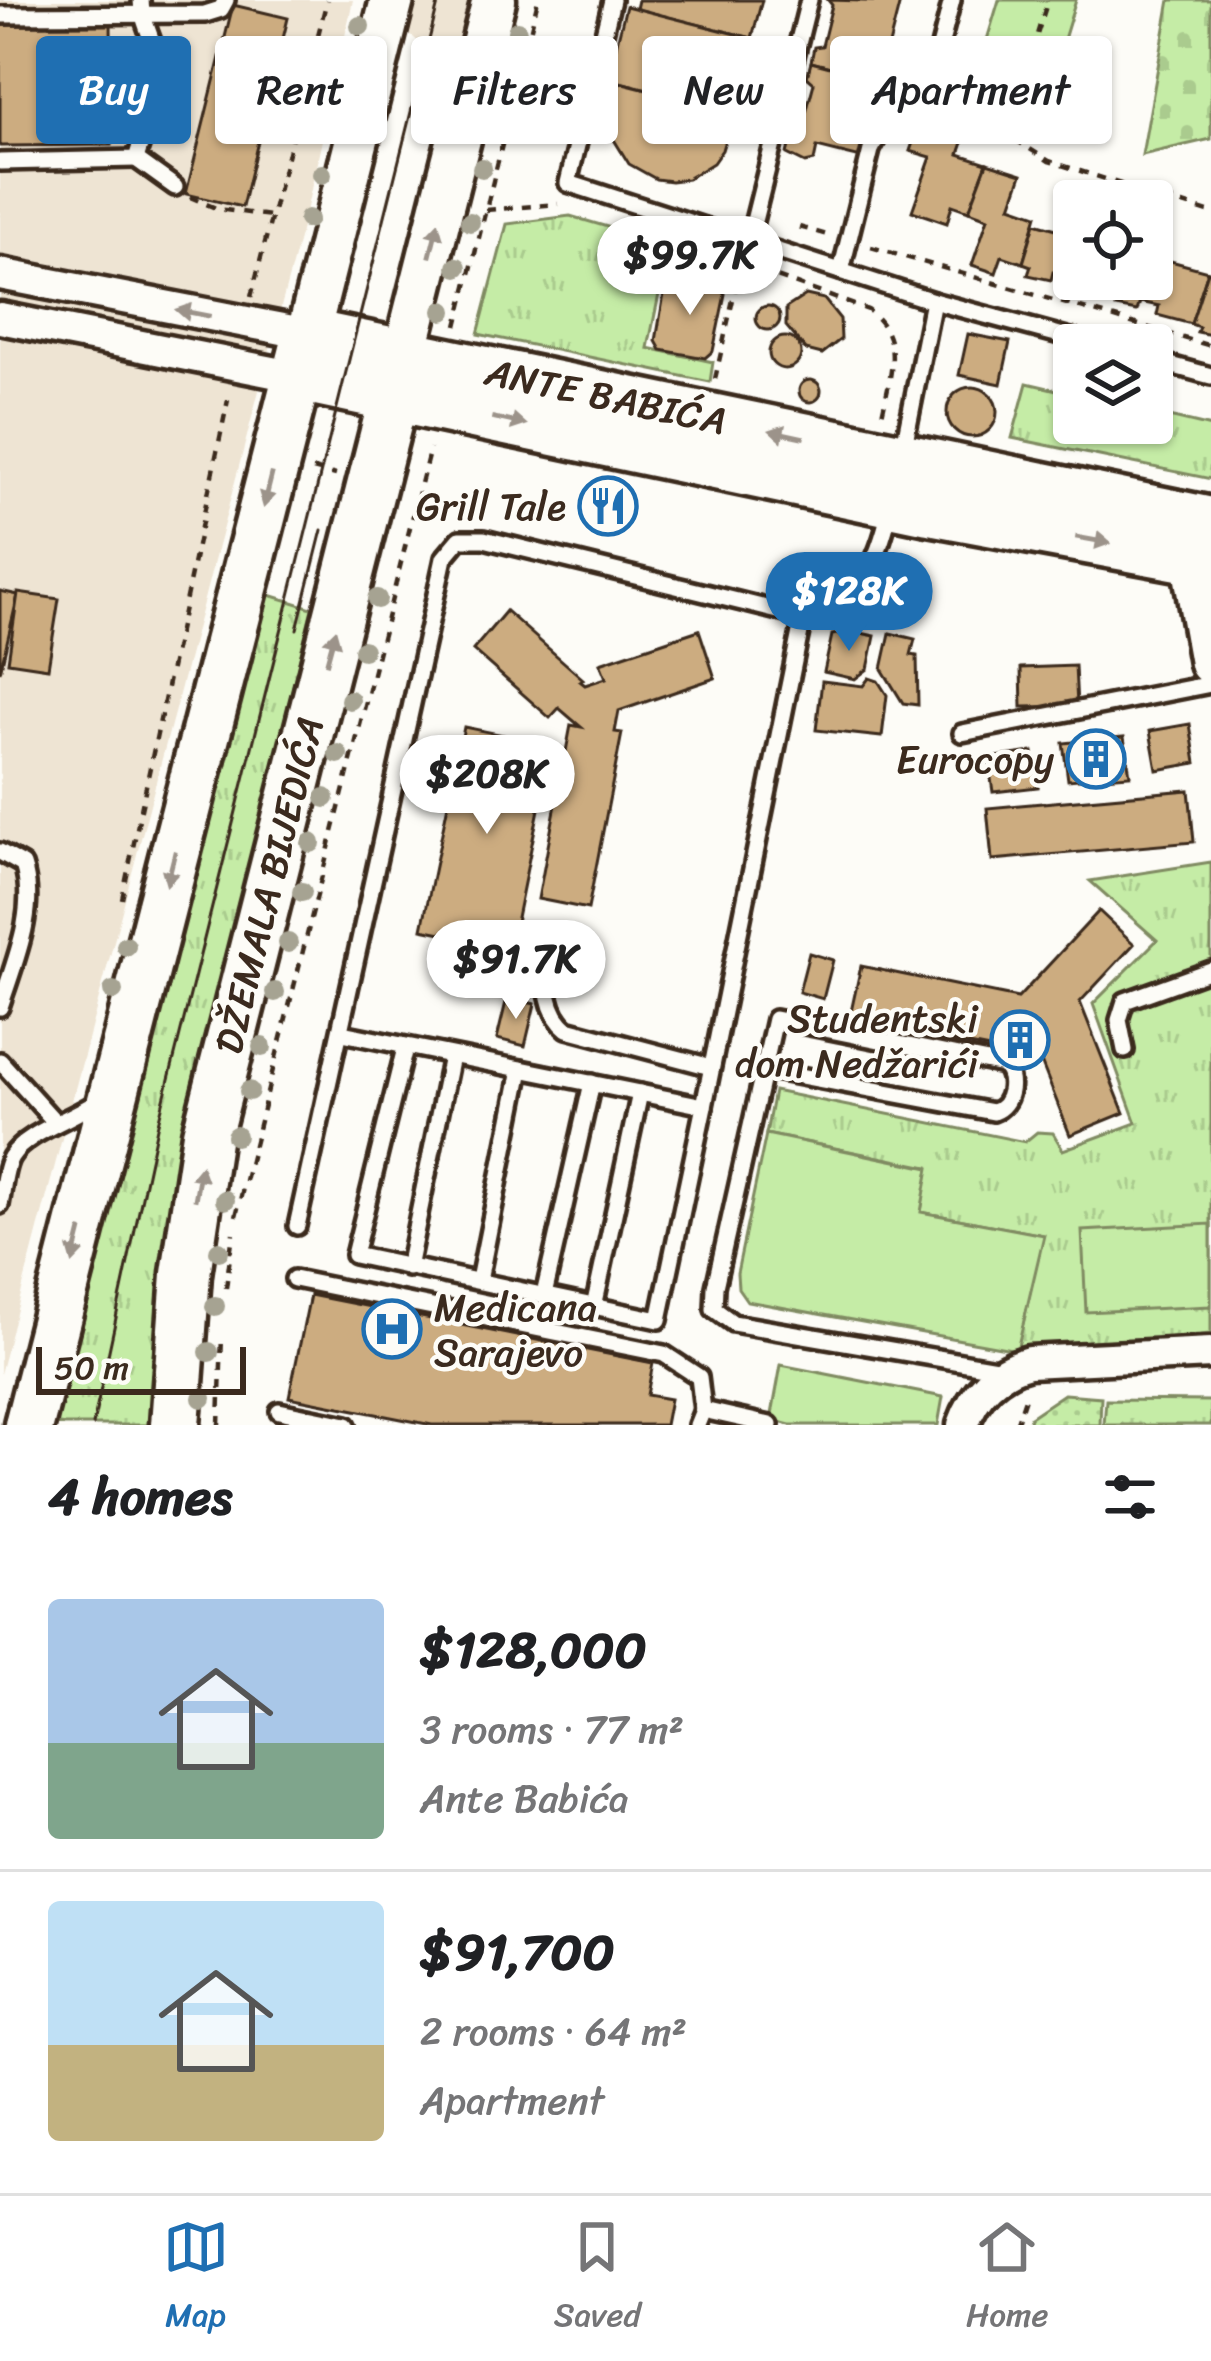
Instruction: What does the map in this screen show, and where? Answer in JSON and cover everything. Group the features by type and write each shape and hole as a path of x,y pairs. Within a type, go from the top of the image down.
{"main road":[{"path":"28,1425 392,0"},
{"path":"400,375 494,0"},
{"name":"ANTE BABIĆA","path":"303,356 890,463 1200,539"},
{"name":"DŽEMALA BIJEDIĆA","path":"176,1425 185,1274 207,1134 400,375"},
{"path":"1200,539 1211,663"}],"street":[{"name":"ANTE BABIĆA","path":"0,274 303,356"},
{"name":"ANTE BABIĆA","path":"0,318 303,356"},
{"path":"963,1425 969,1408 1002,1369 1030,1362 1211,1353"}],"lane":[{"path":"0,15 141,7 205,14 221,9 226,0"},
{"path":"612,0 568,183 933,301 1053,333"},
{"path":"749,241 808,0"},
{"path":"943,36 952,0"},
{"path":"136,160 158,80 158,62 141,7"},
{"path":"841,271 874,144"},
{"path":"0,162 136,160 175,187"},
{"path":"297,1226 444,558 460,539 484,539 803,617 819,614 854,592 881,552 890,463 933,301"},
{"path":"1173,366 1211,376"},
{"path":"404,1048 354,1255 659,1320 803,617"},
{"path":"962,733 1211,684"},
{"path":"0,852 23,865 30,886 26,918 0,1007"},
{"path":"545,941 549,1001 555,1019 567,1029 711,1067"},
{"path":"1125,1050 1119,1020 1125,1001 1211,970"},
{"path":"763,1069 993,1112 1006,1103 1012,1082 1003,1065 775,1019 763,1069 715,1287 714,1309 733,1323 1002,1369"},
{"path":"342,1033 704,1106"},
{"path":"408,1268 451,1057"},
{"path":"0,1061 56,1123"},
{"path":"479,1280 521,1069"},
{"path":"544,1295 592,1083"},
{"path":"0,1205 11,1157 117,1086"},
{"path":"594,1307 640,1093"},
{"path":"294,1279 664,1354 699,1377 700,1417 770,1425"},
{"path":"279,1411 347,1425"}],"path":[{"path":"250,301 327,0"},
{"path":"454,341 538,0"},
{"path":"1036,36 1048,0"},
{"path":"1022,144 1049,161 1211,213"},
{"path":"175,187 218,209 273,217"},
{"path":"486,210 570,203"},
{"path":"799,226 1211,346"},
{"path":"711,397 741,264 868,310 884,322 893,354 890,463"},
{"path":"119,910 228,400"},
{"path":"224,1303 236,1217 430,448"},
{"path":"276,459 373,485"},
{"path":"219,1425 223,1324"}],"shaded area":[{"path":"0,0 353,0 345,36 215,36 215,144 321,144 0,1374"},
{"path":"366,0 482,0 473,36 411,36"}],"green space":[{"path":"999,0 1076,0 1065,36 988,36"},
{"path":"1170,0 1211,0 1211,139 1142,155"},
{"path":"570,216 669,245 648,348 713,362 710,382 478,334 507,224"},
{"path":"1027,383 1053,389 1053,444 1173,444 1173,418 1211,427 1211,479 1012,438"},
{"path":"263,593 312,608 178,1159 149,1425 47,1425"},
{"path":"1211,862 1211,1334 1017,1350 1043,1235 921,1212 928,1167 766,1134 774,1091 1025,1142 1037,1132 1053,1133 1063,1150 1136,1123 1093,1004 1157,940 1090,881"},
{"path":"766,1134 929,1168 921,1212 1044,1235 1017,1350 747,1301 738,1288 737,1273"},
{"path":"1211,1224 1211,1306 1086,1312 1082,1231"},
{"path":"781,1365 943,1397 938,1425 790,1425 771,1420"},
{"path":"1064,1394 1101,1397 1100,1425 1028,1425 1030,1417"},
{"path":"1106,1400 1211,1401 1211,1425 1104,1425"}],"building":[{"path":"638,0 762,0 753,36 636,9"},
{"path":"828,0 900,2 891,36 830,36 830,67 811,62 814,47 822,46 832,5"},
{"path":"233,5 288,18 284,36 225,36"},
{"path":"626,6 744,36 642,36 642,88 618,82 618,38"},
{"path":"111,19 111,36 36,36 36,144 112,145 0,146 0,21"},
{"path":"811,62 830,67 830,144 864,144 861,158 817,147 814,161 805,163 787,154 790,144 806,144 806,113 814,83 807,77"},
{"path":"215,77 215,144 257,144 242,207 186,194"},
{"path":"619,82 642,88 642,144 724,144 713,163 687,179 671,181 656,179 629,164 617,144"},
{"path":"912,144 963,144 959,154 987,163 969,211 952,205 947,223 912,211 931,157 910,151"},
{"path":"987,163 1022,174 1011,206 1037,215 1023,263 1002,256 996,273 972,265 988,218 969,211"},
{"path":"1035,223 1053,228 1051,280 1028,275 1031,266 1023,263"},
{"path":"1173,262 1208,271 1191,324 1157,315 1159,306 1140,302 1137,311 1116,307 1118,300 1173,300"},
{"path":"1208,271 1211,335 1197,332 1199,327 1191,324"},
{"path":"673,280 717,286 725,294 713,351 705,358 661,350 656,341 665,288"},
{"path":"806,295 824,299 840,319 841,339 822,354 806,350 786,326 786,308"},
{"path":"768,306 777,309 777,327 768,330 759,327 756,318 759,309"},
{"path":"968,334 1010,342 1001,384 959,375"},
{"path":"785,337 797,341 801,353 797,365 785,369 773,365 769,353 773,341"},
{"path":"810,380 821,391 810,402 799,391"},
{"path":"972,387 990,394 997,412 990,430 972,437 954,430 947,412 954,394"},
{"path":"789,572 829,582 822,609 782,599"},
{"path":"0,591 18,595 0,672"},
{"path":"18,593 59,599 48,668 8,662"},
{"path":"506,611 585,685 606,678 600,663 699,630 715,678 619,711 615,732 622,733 588,909 538,899 571,725 581,727 559,708 550,718 473,650"},
{"path":"851,631 875,636 868,669 855,679 824,672 832,635"},
{"path":"890,633 915,639 911,655 917,656 918,705 903,703 882,669"},
{"path":"1075,666 1077,706 1022,707 1021,668"},
{"path":"869,678 878,681 887,695 882,737 816,730 822,681 863,686"},
{"path":"1190,724 1196,763 1157,770 1150,731"},
{"path":"464,727 552,745 511,947 422,929"},
{"name":"Eurocopy","path":"1124,737 1130,775 1068,780 1063,743"},
{"path":"1033,752 1038,787 993,792 988,758"},
{"path":"1189,790 1194,842 992,860 987,808"},
{"name":"Studentski dom Nedžarići","path":"1099,911 1134,944 1080,1002 1124,1113 1070,1135 1040,1059 849,1021 861,966 1018,998"},
{"path":"809,953 833,960 823,999 799,992"},
{"path":"507,998 535,1004 525,1046 497,1039"},
{"name":"Medicana Sarajevo","path":"310,1295 653,1363 647,1395 670,1399 665,1425 432,1425 289,1397"}],"tram line":[{"path":"93,1425 157,1127 439,0"},
{"path":"297,629 322,530"}],"place":[{"name":"Grill Tale","path":"608,506"},
{"name":"Eurocopy","path":"1096,759"},
{"name":"Studentski dom Nedžarići","path":"1020,1040"},
{"name":"Medicana Sarajevo","path":"392,1329"}]}
